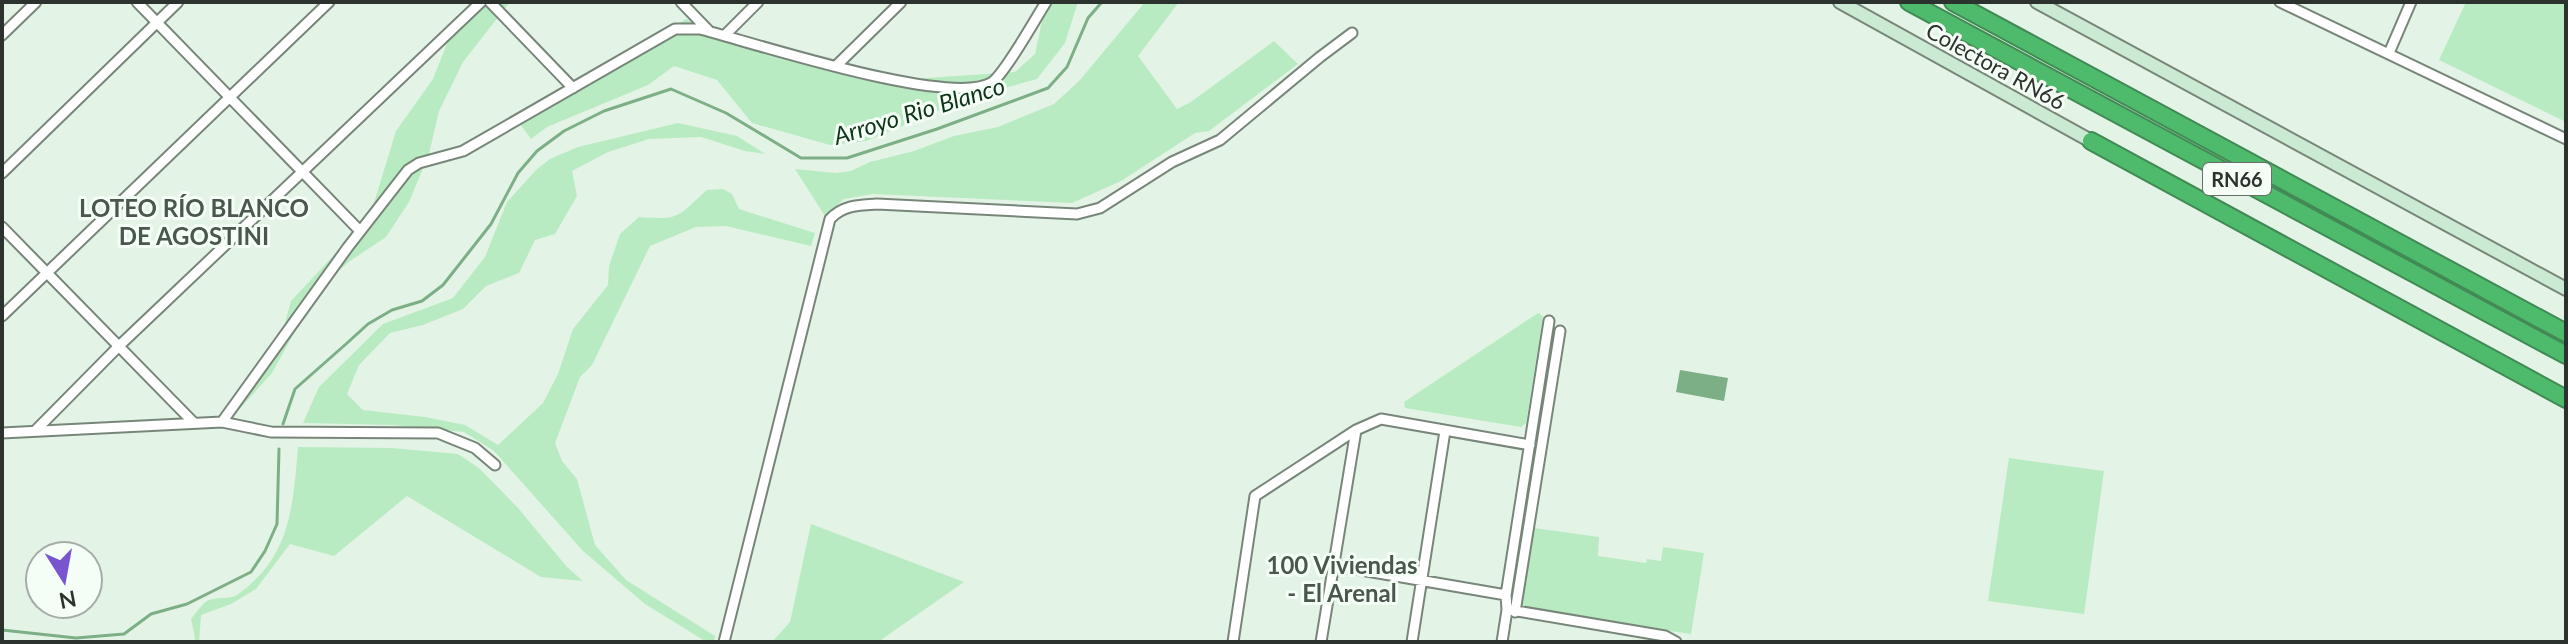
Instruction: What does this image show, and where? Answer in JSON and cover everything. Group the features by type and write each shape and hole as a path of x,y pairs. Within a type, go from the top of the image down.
{"highway":[{"name":"RN66","path":"1909,2 2566,355"},
{"name":"RN66","path":"1953,2 2566,333"},
{"path":"2091,141 2566,399"}],"street":[{"path":"2,35 36,2"},
{"path":"137,2 360,231"},
{"path":"2,173 178,2"},
{"path":"2,316 329,2"},
{"path":"35,431 119,346 481,2"},
{"path":"490,2 573,88"},
{"path":"681,2 709,31"},
{"path":"725,35 758,2"},
{"path":"836,66 901,2"},
{"path":"222,422 408,170 419,163 463,151 675,29 683,27 709,31 836,66 925,86 978,87 996,79 1046,2"},
{"name":"Colectora RN66","path":"1840,2 2091,141"},
{"path":"2037,2 2566,289"},
{"path":"2280,2 2300,6 2566,139"},
{"path":"2389,53 2411,2"},
{"path":"724,642 830,219 837,211 857,205 877,204 1077,214 1100,208 1172,162 1220,140 1352,33"},
{"path":"2,227 193,422"},
{"path":"1511,611 1506,595 1549,321"},
{"path":"1502,642 1511,611 1560,331"},
{"path":"1233,642 1255,496 1356,430 1381,419 1530,445"},
{"path":"2,433 222,422 271,432 438,433 475,448 495,465"},
{"path":"1321,642 1356,430"},
{"path":"1412,642 1445,431"},
{"path":"1332,565 1506,595"},
{"path":"1511,611 1665,636 1676,642"}],"shaded area":[{"path":"481,2 510,2 463,62 439,111 429,154 409,202 386,237 350,261 319,288 272,373 228,422 214,422 282,334 291,301 334,255 366,229 396,131 433,79 452,31"},
{"path":"1046,2 1078,2 1065,43 1037,79 1008,87 974,102 940,110 866,141 830,145 752,123 717,80 674,66 648,85 547,127 531,139 515,117 532,117 686,19 882,81 1015,72 1035,54"},
{"path":"1145,2 1179,2 1138,56 1177,109 1274,41 1298,64 1209,131 1195,133 1121,181 1072,203 873,194 844,199 825,216 795,169 836,173 851,171 870,162 914,151 954,136 998,127 1054,104 1080,80"},
{"path":"2466,2 2566,2 2566,122 2439,60"},
{"path":"678,123 737,136 765,154 701,137 649,139 608,152 572,171 577,196 555,234 535,240 519,273 486,286 463,309 423,325 390,333 359,365 347,394 363,410 465,425 498,445 543,403 558,374 573,329 608,285 609,266 620,234 639,217 678,215 707,190 723,189 732,194 739,209 815,233 811,246 726,226 696,227 650,246 592,365 580,377 555,443 562,461 577,479 595,545 626,580 715,636 714,642 705,641 645,604 583,551 494,451 464,432 393,425 303,423 319,387 383,324 453,298 485,257 507,202 536,170 550,159 578,147"},
{"path":"1538,313 1543,316 1526,423 1521,427 1405,408 1404,402"},
{"path":"1680,370 1728,378 1724,401 1676,392"},
{"path":"298,447 392,448 458,454 480,469 583,581 541,577 407,496 334,556 290,544 256,589 231,604 201,615 199,642 194,642 191,619 200,607 207,601 237,595 269,564 279,547 291,510"},
{"path":"2009,458 2104,471 2084,614 1988,601"},
{"path":"811,524 964,582 878,642 772,642 790,622"},
{"path":"1534,528 1599,537 1598,556 1646,563 1647,559 1661,561 1663,547 1704,553 1691,634 1521,609"}],"waterway":[{"name":"Arroyo Rio Blanco","path":"283,424 295,389 368,324 392,310 422,301 443,285 491,224 518,173 537,151 564,131 604,111 671,89 726,113 801,158 847,158 1048,88 1067,67 1088,18 1102,2"},
{"name":"Arroyo Rio Blanco","path":"2,630 76,638 124,634 151,614 187,604 251,572 277,524 279,449"}],"district":[{"name":"LOTEO RÍO BLANCO DE AGOSTINI","path":"194,221"},
{"name":"100 Viviendas - El Arenal","path":"1342,578"}]}
